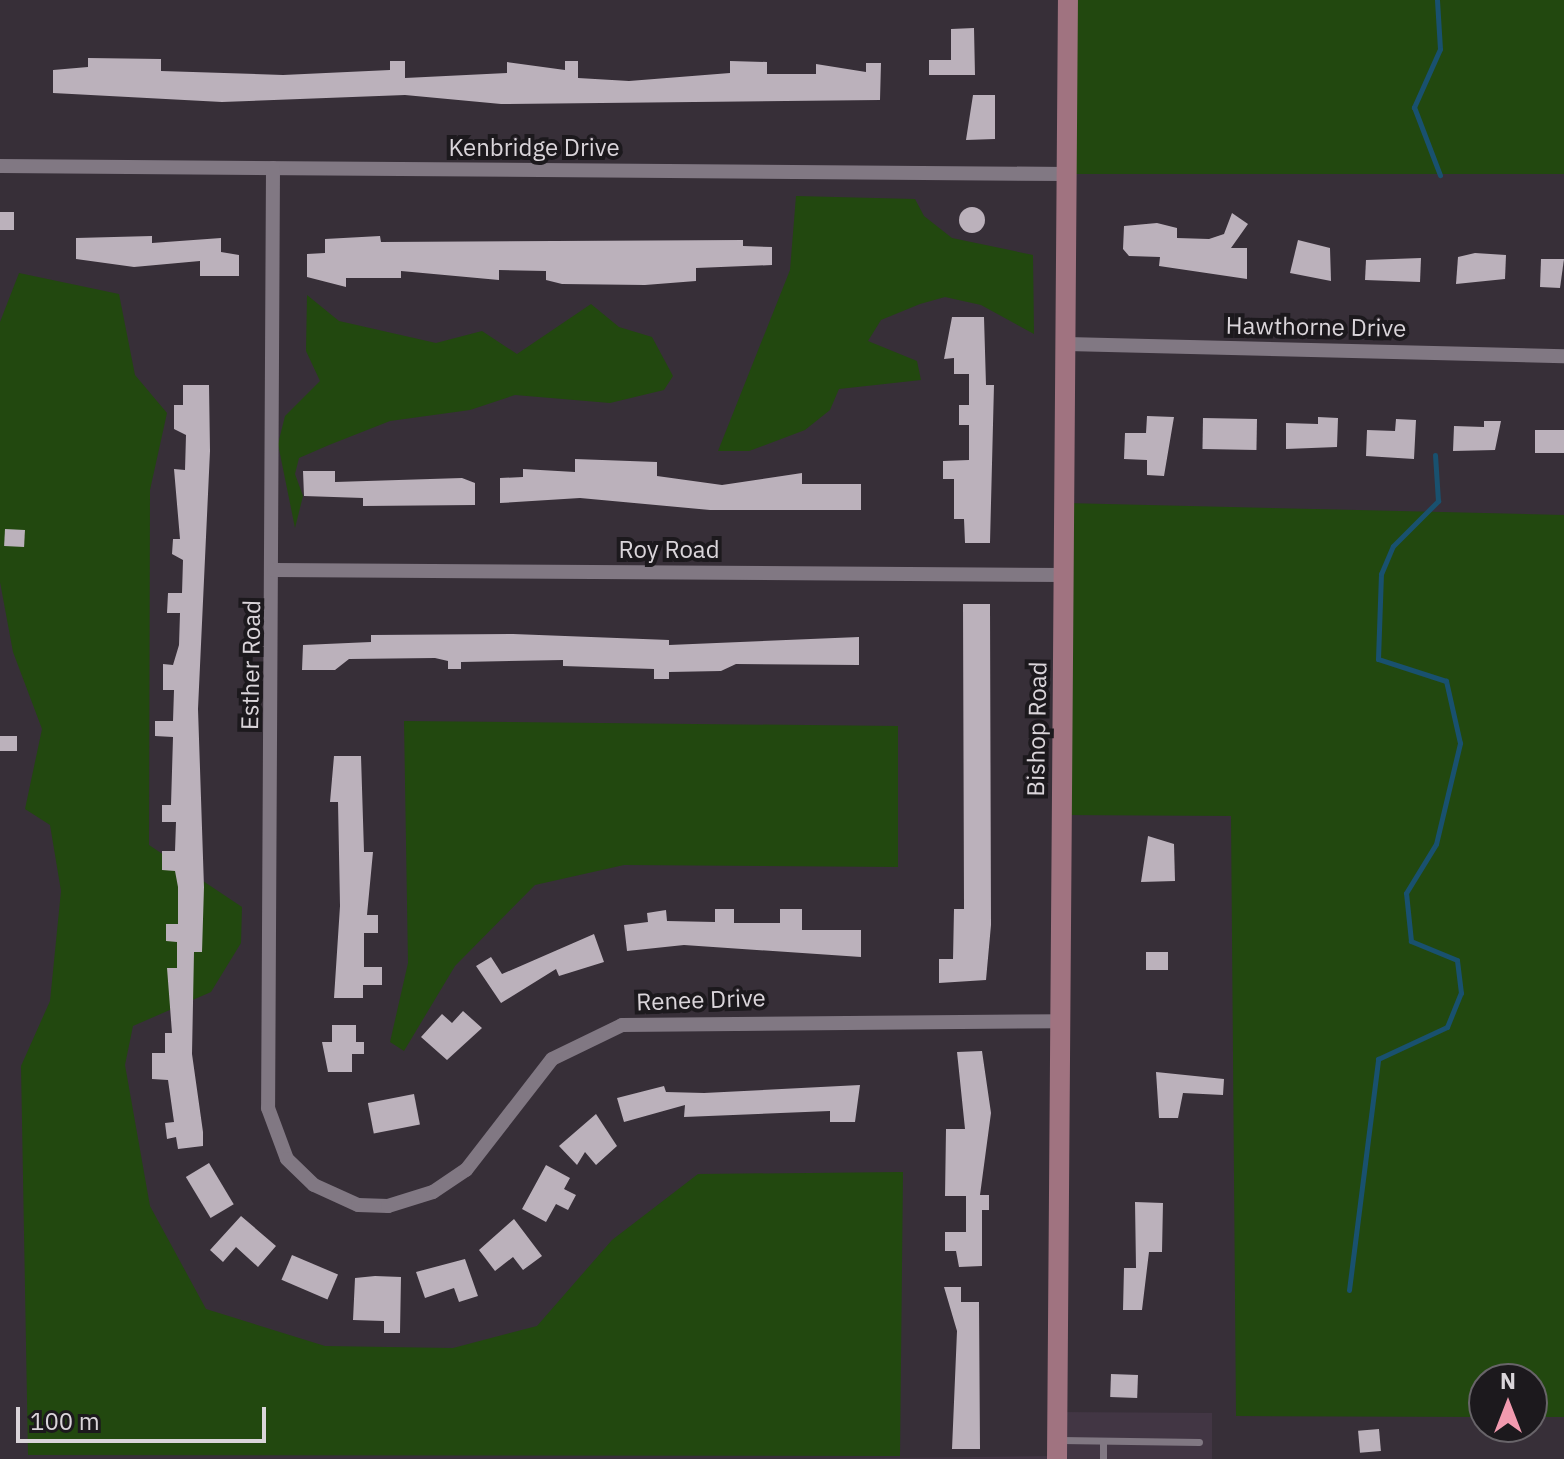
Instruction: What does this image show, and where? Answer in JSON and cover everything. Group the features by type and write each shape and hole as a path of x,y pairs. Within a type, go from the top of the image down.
{"street":[{"name":"Bishop Road","path":"1057,1450 1068,0"},
{"name":"Kenbridge Drive","path":"0,166 1067,174"},
{"name":"Esther Road","path":"273,168 274,570 268,1108 287,1159"},
{"name":"Hawthorne Drive","path":"1067,344 1564,356"},
{"name":"Roy Road","path":"274,570 1065,575"},
{"name":"Renee Drive","path":"287,1159 314,1185 358,1205 388,1206 433,1192 466,1170 552,1059 622,1025 1060,1021"}],"lane":[{"path":"1103,1441 1103,1459"},
{"path":"1057,1450 1103,1441 1199,1442"}],"shaded area":[{"path":"1058,1412 1212,1413 1212,1459 801,1459 1057,1456"}],"green space":[{"path":"1068,0 1564,0 1564,174 1068,174"},
{"path":"796,196 915,199 924,216 952,238 1033,255 1034,334 981,305 945,297 920,304 881,320 868,341 917,361 921,380 839,389 830,410 805,430 749,451 718,451 790,270"},
{"path":"19,273 119,294 135,375 167,413 150,490 149,845 242,907 241,943 211,992 133,1026 125,1065 150,1206 206,1309 325,1346 453,1348 537,1326 612,1240 698,1174 903,1172 900,1456 28,1455 21,1066 50,1001 61,891 50,825 25,809 42,729 13,652 0,582 0,322"},
{"path":"307,295 339,321 436,343 482,331 517,354 591,304 619,327 652,337 673,376 664,390 610,403 515,395 470,410 390,421 329,445 299,458 295,474 303,496 295,528 278,444 285,416 320,381 306,351"},
{"path":"1065,503 1564,515 1564,1417 1548,1417 1548,1363 1468,1363 1468,1417 1236,1416 1231,816 1062,815"},
{"path":"404,721 898,726 898,867 624,865 535,885 455,966 404,1051 390,1042 408,963"}],"building":[{"path":"974,28 975,75 929,75 929,60 951,60 951,29"},
{"path":"88,58 161,59 161,71 283,75 390,70 390,61 405,61 405,78 507,73 507,62 565,70 565,61 578,61 578,78 629,81 730,73 730,61 767,62 767,74 816,74 816,64 866,72 866,63 881,63 880,100 501,104 405,95 222,102 53,93 53,70 88,67"},
{"path":"973,95 995,95 995,139 966,140"},
{"path":"972,207 981,211 985,220 981,229 972,233 963,229 959,220 963,211"},
{"path":"0,212 14,212 14,230 0,230"},
{"path":"1232,213 1248,224 1231,248 1247,248 1247,279 1159,266 1160,257 1129,256 1123,249 1124,226 1157,223 1177,228 1177,238 1209,239 1224,234"},
{"path":"152,236 152,243 221,238 221,252 239,255 239,276 200,276 200,261 134,267 76,259 76,238"},
{"path":"380,236 381,242 743,240 743,246 772,247 772,265 696,268 696,281 645,285 562,284 546,280 546,271 499,270 499,280 401,271 401,278 346,278 346,287 307,277 307,254 325,253 325,239"},
{"path":"1298,240 1330,248 1331,281 1290,273"},
{"path":"1475,253 1506,255 1505,279 1456,284 1458,257"},
{"path":"1421,258 1420,282 1365,280 1366,260"},
{"path":"1541,259 1564,259 1560,288 1540,287"},
{"path":"952,317 984,317 986,385 994,385 990,543 965,543 964,519 954,519 954,479 943,479 943,461 969,460 969,425 959,425 959,405 969,405 969,374 954,374 954,358 944,359"},
{"path":"183,385 209,385 210,451 198,709 204,887 202,952 194,952 192,1054 203,1146 178,1149 176,1137 167,1139 165,1123 174,1122 168,1080 152,1079 152,1053 165,1053 165,1033 172,1033 167,968 177,968 177,942 166,941 166,924 178,924 178,887 175,871 162,870 162,851 175,851 176,822 162,822 162,805 171,805 173,737 155,736 155,721 173,721 174,690 163,690 163,664 173,665 179,645 180,613 167,613 168,593 182,593 183,560 172,554 173,539 180,539 174,469 185,470 186,435 174,429 174,405 183,405"},
{"path":"1147,416 1174,417 1164,476 1147,475 1147,460 1124,459 1125,433 1146,433"},
{"path":"1318,417 1338,418 1337,447 1286,449 1286,423 1318,424"},
{"path":"1203,418 1257,419 1256,450 1202,449"},
{"path":"1396,419 1416,420 1414,459 1366,456 1367,430 1395,431"},
{"path":"1484,421 1501,421 1495,450 1453,451 1454,426 1484,427"},
{"path":"1535,430 1564,430 1564,453 1535,453"},
{"path":"575,459 657,462 657,476 722,485 802,473 802,484 861,484 861,510 710,510 580,498 500,503 500,478 523,477 523,469 575,472"},
{"path":"303,471 335,471 335,482 462,478 475,483 475,505 363,506 363,498 304,496"},
{"path":"5,529 25,530 24,547 4,546"},
{"path":"963,604 990,604 991,925 986,980 939,983 939,959 953,959 954,909 964,909"},
{"path":"513,634 669,640 669,645 859,637 859,665 736,664 721,671 669,672 669,679 654,679 654,669 563,666 563,660 461,662 461,669 448,669 448,661 435,658 349,659 335,670 302,670 303,645 371,642 371,635"},
{"path":"0,736 17,736 17,751 0,751"},
{"path":"334,756 361,756 364,852 373,852 367,915 378,915 378,933 364,933 364,967 382,967 382,985 363,985 363,998 334,998 340,906 338,802 330,802"},
{"path":"1148,836 1174,844 1175,881 1141,882"},
{"path":"715,909 734,909 734,923 780,923 780,909 802,909 802,930 861,930 861,957 684,945 627,951 624,925 648,922 647,913 666,910 667,921 715,922"},
{"path":"594,934 604,962 559,976 556,969 501,1003 476,966 491,957 502,974"},
{"path":"1146,952 1168,952 1168,970 1146,970"},
{"path":"463,1011 482,1028 447,1060 421,1037 442,1014 452,1023"},
{"path":"332,1025 356,1025 356,1042 364,1042 364,1054 352,1054 352,1072 328,1072 322,1042 332,1042"},
{"path":"982,1051 991,1113 980,1195 989,1195 989,1210 982,1210 982,1266 959,1267 956,1251 945,1251 945,1232 966,1232 966,1196 945,1196 946,1129 965,1129 957,1052"},
{"path":"1156,1072 1224,1079 1223,1095 1183,1093 1178,1118 1159,1118"},
{"path":"860,1085 855,1122 830,1122 830,1111 684,1117 685,1105 624,1122 617,1098 664,1086 666,1092 704,1093"},
{"path":"414,1094 420,1124 374,1133 368,1103"},
{"path":"596,1114 617,1146 596,1165 585,1152 577,1165 559,1146"},
{"path":"209,1163 234,1204 211,1218 186,1177"},
{"path":"546,1165 570,1178 564,1189 576,1195 568,1210 556,1204 546,1222 522,1209"},
{"path":"1135,1202 1163,1203 1162,1252 1149,1252 1142,1310 1123,1310 1124,1268 1136,1268"},
{"path":"241,1216 276,1246 258,1267 236,1247 223,1262 210,1250"},
{"path":"514,1219 542,1256 523,1270 513,1257 495,1271 479,1250"},
{"path":"292,1255 338,1275 327,1299 281,1280"},
{"path":"465,1259 478,1296 459,1302 454,1288 425,1298 416,1272"},
{"path":"401,1277 400,1333 384,1333 384,1321 353,1320 355,1278"},
{"path":"944,1287 961,1287 961,1302 979,1302 980,1449 952,1449 957,1331"},
{"path":"1111,1374 1138,1375 1137,1398 1110,1397"},
{"path":"1379,1429 1381,1451 1360,1453 1358,1431"}],"waterway":[{"path":"1437,0 1440,49 1414,107 1440,175"},
{"path":"1349,1290 1378,1059 1447,1027 1461,993 1457,960 1411,941 1406,893 1436,844 1460,743 1446,681 1378,659 1381,574 1393,546 1438,501 1435,455"}]}
